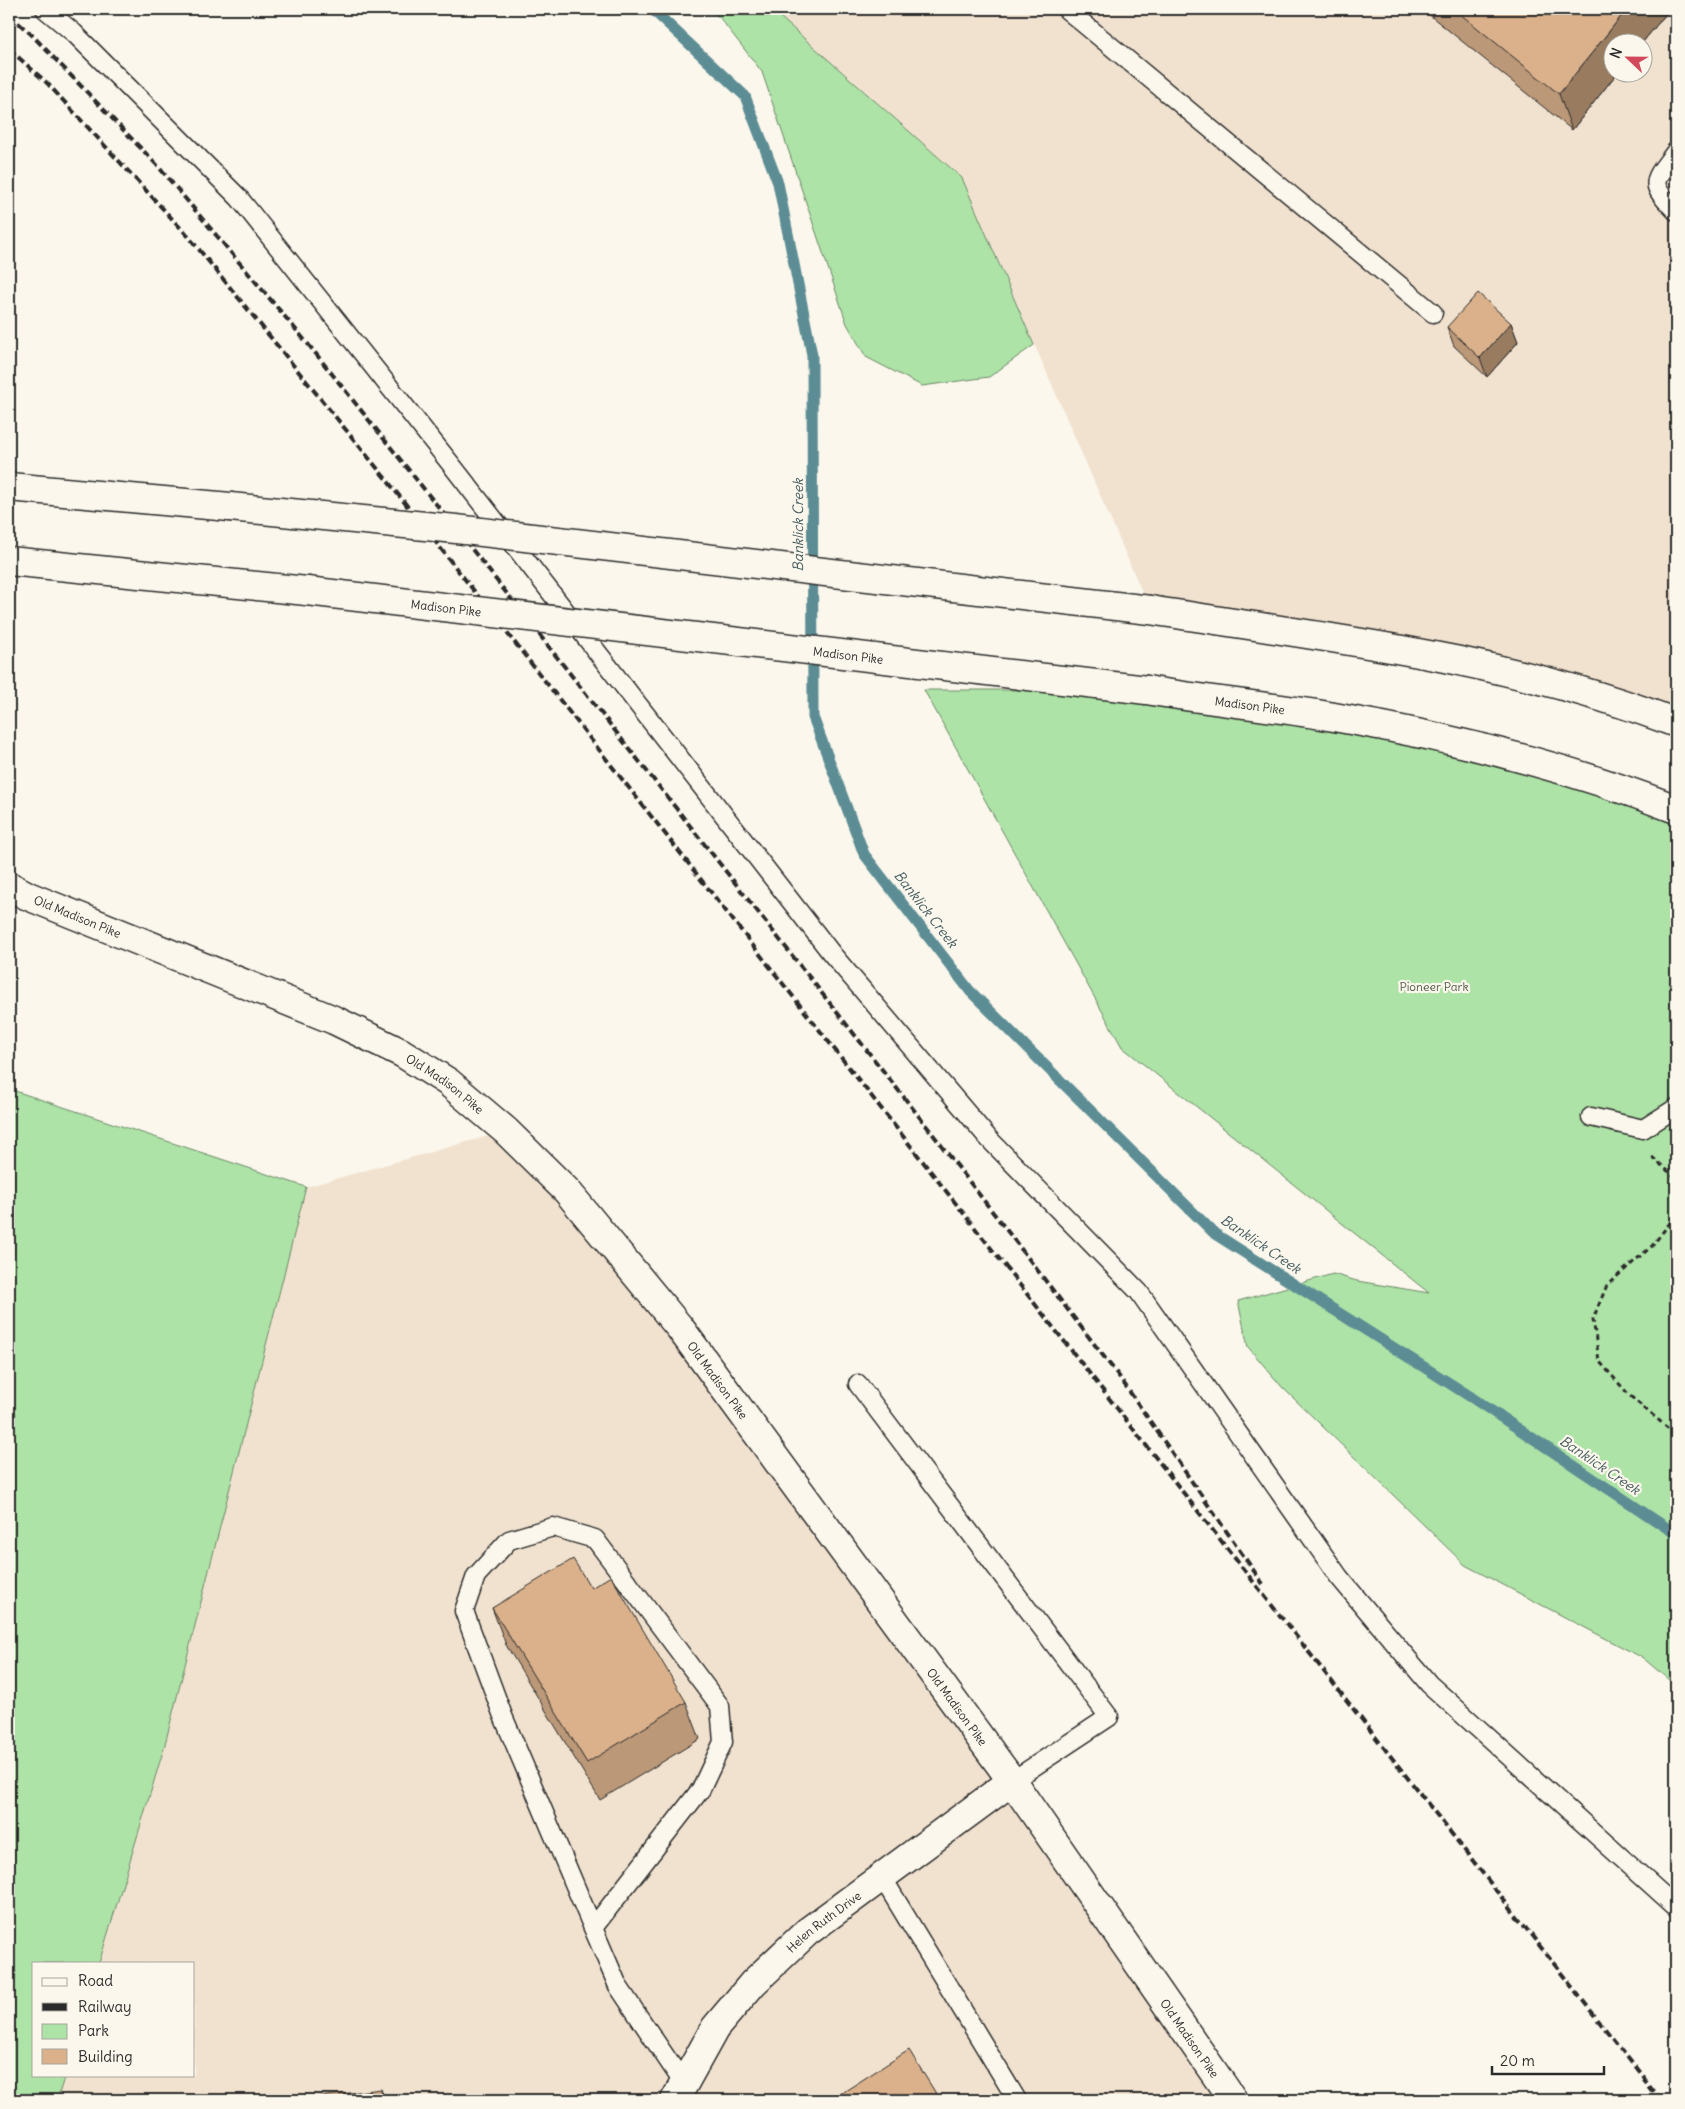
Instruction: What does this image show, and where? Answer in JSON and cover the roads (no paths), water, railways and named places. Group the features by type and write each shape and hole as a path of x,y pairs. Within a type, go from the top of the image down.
{"main road":[{"path":"9,486 422,525 1150,610 1422,653 1578,691 1676,723"},
{"name":"Madison Pike","path":"9,561 307,591 1146,690 1332,717 1433,736 1615,785 1676,808"},
{"name":"Old Madison Pike","path":"9,886 28,896 334,1020 402,1053 448,1082 506,1131 567,1191 680,1328 1012,1782 1233,2100"},
{"name":"Helen Ruth Drive","path":"679,2092 716,2028 753,1983 807,1932 1012,1782"}],"lane":[{"path":"45,9 74,33 238,198 454,468 832,954 989,1139 1138,1292 1339,1577 1429,1684 1676,1907"},
{"path":"1066,9 1433,313"},
{"path":"1676,151 1657,176 1656,183 1658,194 1676,211"},
{"path":"1592,1117 1643,1130 1676,1108"},
{"path":"858,1384 1109,1717 1012,1782"},
{"path":"593,1928 701,1789 723,1742 720,1706 595,1539 553,1527 509,1540 476,1576 464,1611 503,1716 593,1928 618,1986 679,2092"},
{"path":"882,1877 1017,2100"}],"waterway":[{"name":"Banklick Creek","path":"652,9 745,96 778,183 812,355 813,717 864,854 970,991 1215,1234 1471,1397 1676,1534"}],"railway":[{"path":"9,15 31,34 157,165 308,344 456,529 925,1124 1118,1375 1263,1584"},
{"path":"9,49 47,83 188,236 386,479 1661,2100"}],"park label":[{"name":"Pioneer Park","path":"1434,986"}]}
